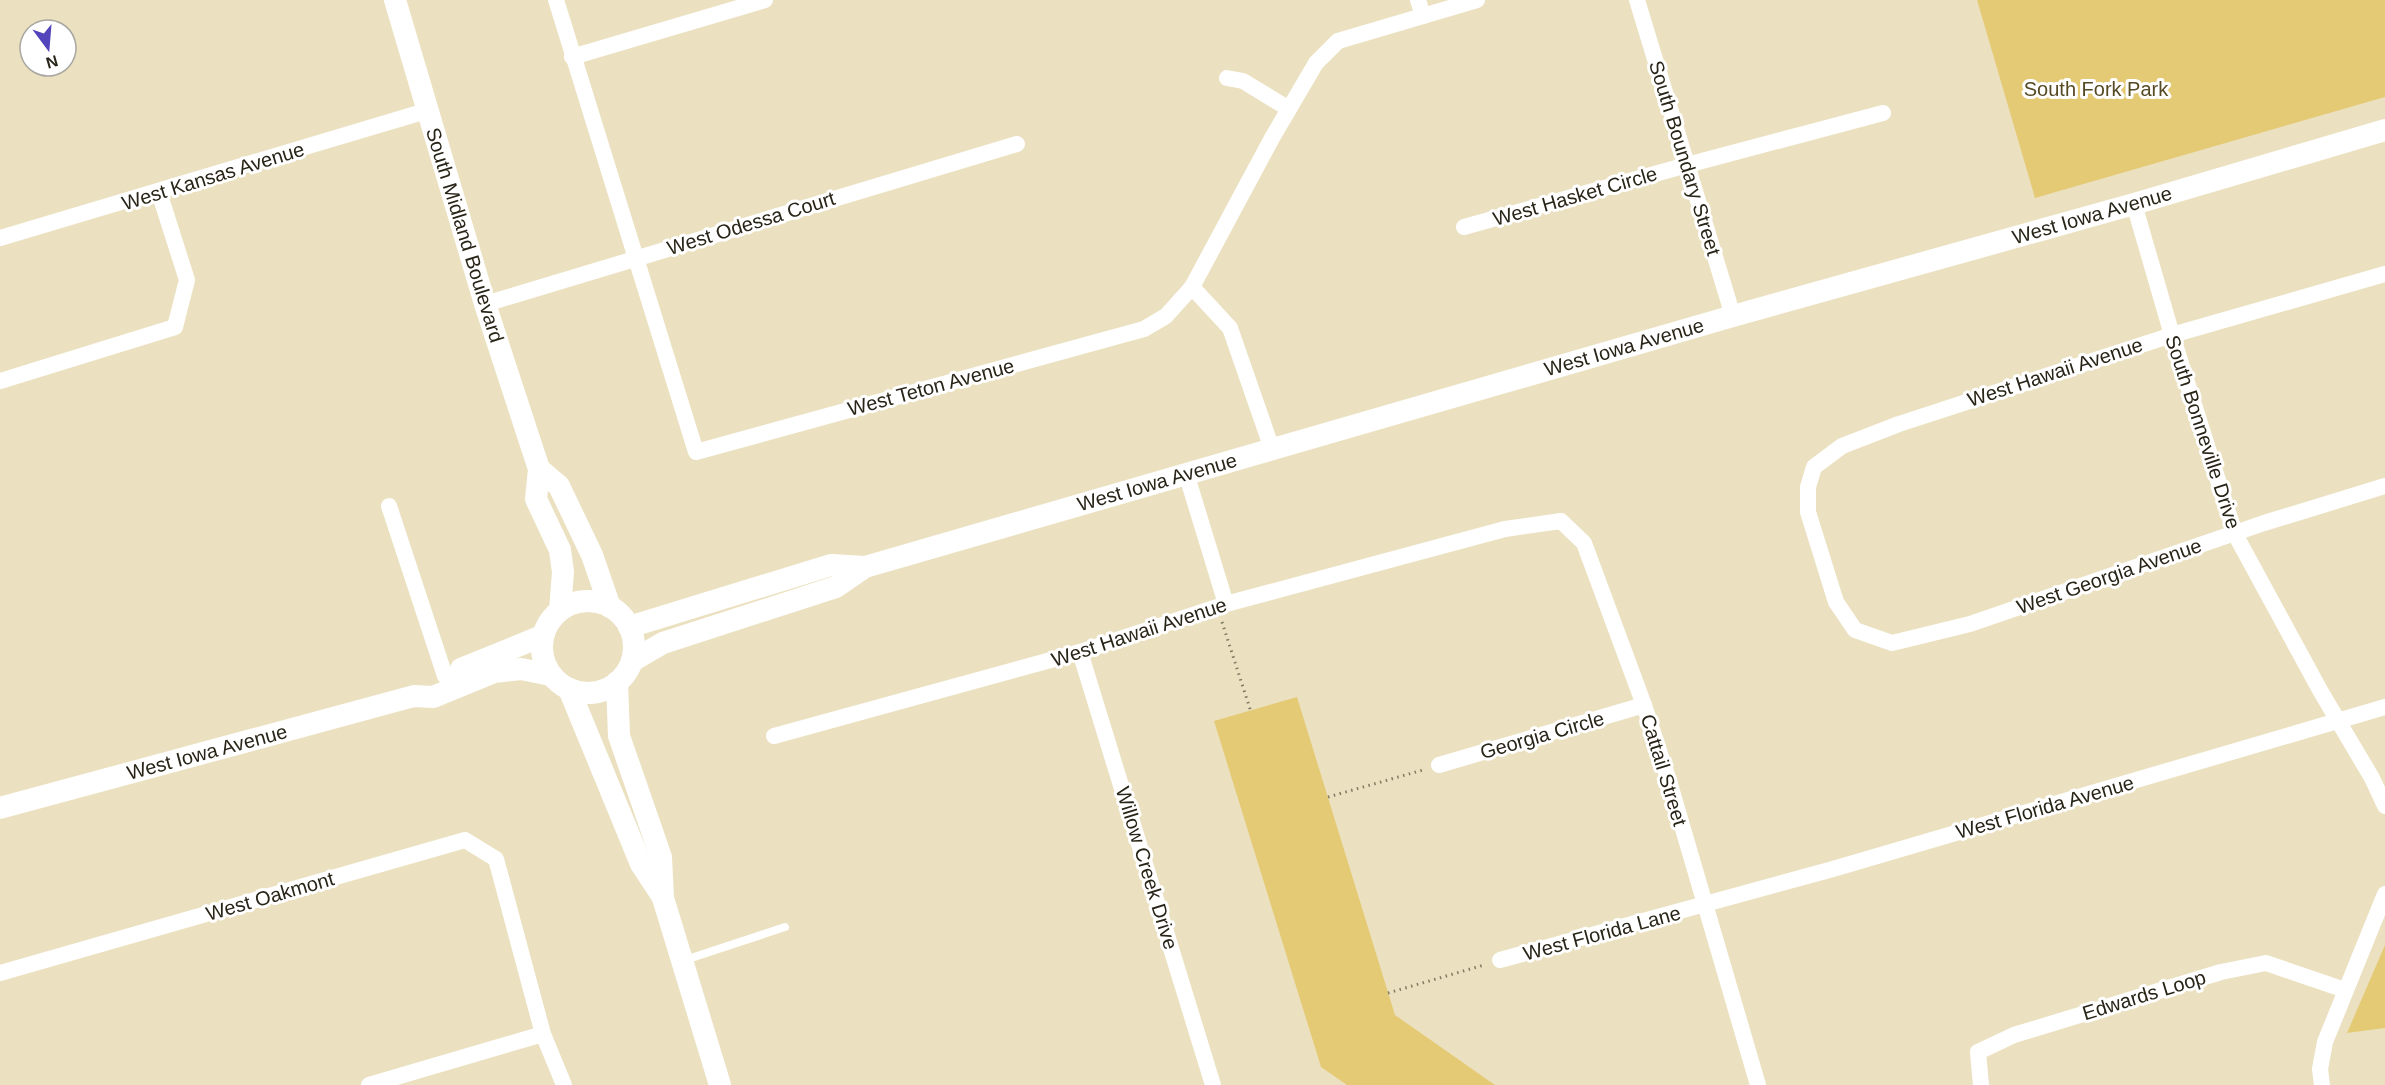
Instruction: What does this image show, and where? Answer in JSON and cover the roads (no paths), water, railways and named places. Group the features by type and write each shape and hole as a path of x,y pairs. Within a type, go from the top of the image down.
{"street":[{"name":"South Midland Boulevard","path":"395,0 485,304 539,468 536,499 560,550 564,572 560,610"},
{"name":"West Teton Avenue","path":"556,0 634,258 696,452 1144,329 1166,316 1192,287 1316,63 1338,41 1420,8 1477,0"},
{"path":"572,57 765,0"},
{"name":"South Boundary Street","path":"1637,0 1732,316"},
{"path":"1227,78 1243,81 1289,109"},
{"name":"West Kansas Avenue","path":"0,238 426,111"},
{"name":"West Hasket Circle","path":"1464,227 1883,113"},
{"name":"West Iowa Avenue","path":"632,661 663,643 836,587 864,567 1732,316 2134,204 2385,130"},
{"name":"West Odessa Court","path":"485,304 1017,144"},
{"path":"0,381 175,327 187,280 159,192"},
{"name":"South Bonneville Drive","path":"2134,204 2235,534 2372,778 2385,806"},
{"name":"West Hawaii Avenue","path":"1970,624 1892,643 1856,630 1836,602 1808,512 1808,488 1815,467 1842,446 1899,424 2172,334 2385,274"},
{"path":"1192,287 1230,328 1272,449"},
{"name":"South Midland Boulevard","path":"539,468 559,486 592,555 610,607"},
{"path":"1186,473 1221,605"},
{"name":"West Georgia Avenue","path":"1970,624 2264,523 2385,486"},
{"path":"389,506 445,675"},
{"name":"Cattail Street","path":"1505,529 1561,521 1584,543 1644,705 1758,1085"},
{"name":"West Hawaii Avenue","path":"774,736 1080,652 1221,605 1505,529"},
{"name":"West Iowa Avenue","path":"629,627 831,565 864,567"},
{"path":"560,682 584,693 600,691 625,674 632,661 634,647 626,620 602,603 588,600 574,602 560,610 549,621 542,636 542,652 546,667 560,682 641,864 663,898"},
{"name":"West Iowa Avenue","path":"414,696 428,682 542,636"},
{"name":"Willow Creek Drive","path":"1080,652 1213,1085"},
{"name":"West Iowa Avenue","path":"0,808 414,696 433,697 494,672 521,669 560,682"},
{"path":"616,682 620,736 661,857 663,898 720,1085"},
{"name":"Georgia Circle","path":"1439,765 1644,705"},
{"name":"West Florida Avenue","path":"1705,905 2385,707"},
{"name":"West Oakmont","path":"0,973 465,840 496,859 543,1034 564,1085"},
{"path":"2322,1085 2320,1069 2325,1042 2344,990 2385,894"},
{"name":"West Florida Lane","path":"1500,960 1705,905"},
{"name":"Edwards Loop","path":"1981,1085 1978,1052 2014,1035 2221,972 2266,963 2344,990"},
{"path":"369,1085 543,1034"}],"lane":[{"path":"682,961 785,927"}],"park label":[{"name":"South Fork Park","path":"2096,89"}]}
